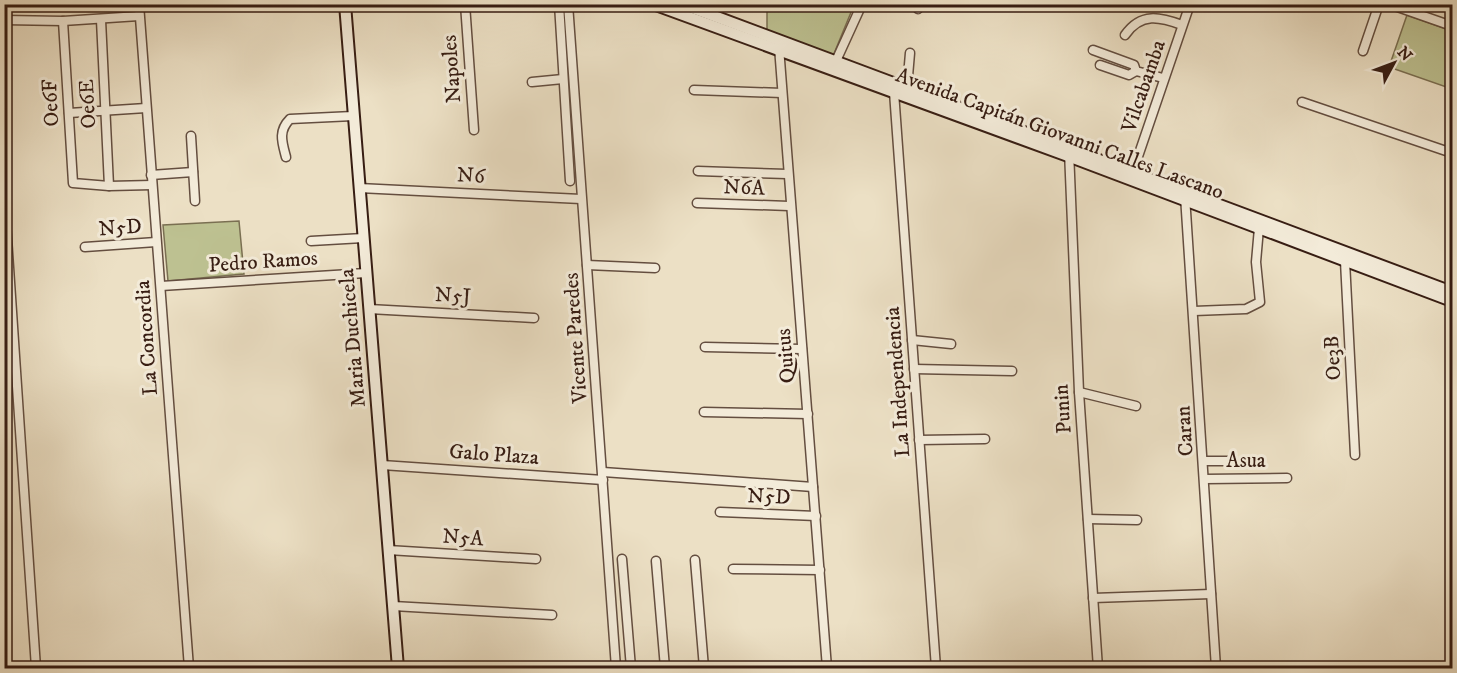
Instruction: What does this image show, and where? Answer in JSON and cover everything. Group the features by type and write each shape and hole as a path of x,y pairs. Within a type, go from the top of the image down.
{"main road":[{"name":"Maria Duchicela","path":"345,4 398,669"},
{"name":"Avenida Capitán Giovanni Calles Lascano","path":"682,4 894,92 1069,152"},
{"name":"Avenida Capitán Giovanni Calles Lascano","path":"655,5 780,46 836,61 1131,176 1452,292"},
{"name":"Avenida Capitán Giovanni Calles Lascano","path":"1185,196 1259,228 1452,301"}],"street":[{"name":"La Concordia","path":"139,4 189,669"},
{"name":"Napoles","path":"465,4 474,130"},
{"path":"559,4 570,182"},
{"name":"Vicente Paredes","path":"568,4 616,669"},
{"path":"836,61 862,4"},
{"name":"Vilcabamba","path":"1131,176 1190,4"},
{"path":"1363,51 1379,4"},
{"path":"1389,4 1452,26"},
{"path":"4,20 101,20 140,16"},
{"path":"1125,35 1131,27 1152,17 1158,16 1182,25"},
{"name":"Oe6E","path":"101,20 109,186"},
{"name":"Oe6F","path":"63,21 73,182 109,186"},
{"name":"Quitus","path":"780,46 789,206 808,414 827,669"},
{"path":"1093,50 1134,65 1136,71"},
{"path":"907,88 910,53"},
{"path":"1100,65 1129,75 1136,71 1164,78"},
{"path":"532,82 563,78"},
{"path":"694,90 782,93"},
{"name":"La Independencia","path":"894,92 936,669"},
{"path":"1302,102 1452,153"},
{"path":"69,113 146,108"},
{"path":"286,158 281,136 283,126 290,119 353,116"},
{"path":"191,136 195,201"},
{"name":"Punin","path":"1069,152 1079,392 1098,669"},
{"path":"698,171 787,174"},
{"path":"151,175 193,172"},
{"path":"109,186 152,185"},
{"name":"N6","path":"359,188 582,199"},
{"path":"4,193 36,669"},
{"name":"Caran","path":"1185,196 1216,669"},
{"name":"N6A","path":"697,203 789,206"},
{"path":"1194,311 1246,309 1260,302 1256,252 1259,228"},
{"path":"311,241 363,238"},
{"name":"N5D","path":"85,247 156,242"},
{"name":"Oe3B","path":"1345,261 1354,454"},
{"path":"587,265 655,268"},
{"name":"Pedro Ramos","path":"161,286 366,273"},
{"name":"N5J","path":"369,309 534,318"},
{"path":"912,340 951,344"},
{"path":"705,347 802,349"},
{"path":"914,369 1012,371"},
{"path":"1079,392 1136,406"},
{"path":"704,412 808,414"},
{"path":"919,440 985,439"},
{"path":"1204,461 1234,461"},
{"name":"Galo Plaza","path":"382,465 813,487"},
{"name":"Asua","path":"1205,479 1287,478"},
{"name":"N5D","path":"720,512 816,516"},
{"path":"1088,519 1137,520"},
{"name":"N5A","path":"388,550 536,559"},
{"path":"622,559 631,669"},
{"path":"694,560 704,669"},
{"path":"656,561 665,669"},
{"path":"733,569 820,570"},
{"path":"1093,598 1211,594"},
{"path":"393,606 552,615"}],"green space":[{"path":"767,5 854,5 833,56 767,33"},
{"path":"1407,15 1452,31 1452,89 1389,67"},
{"path":"239,221 244,274 168,281 163,225"}]}
